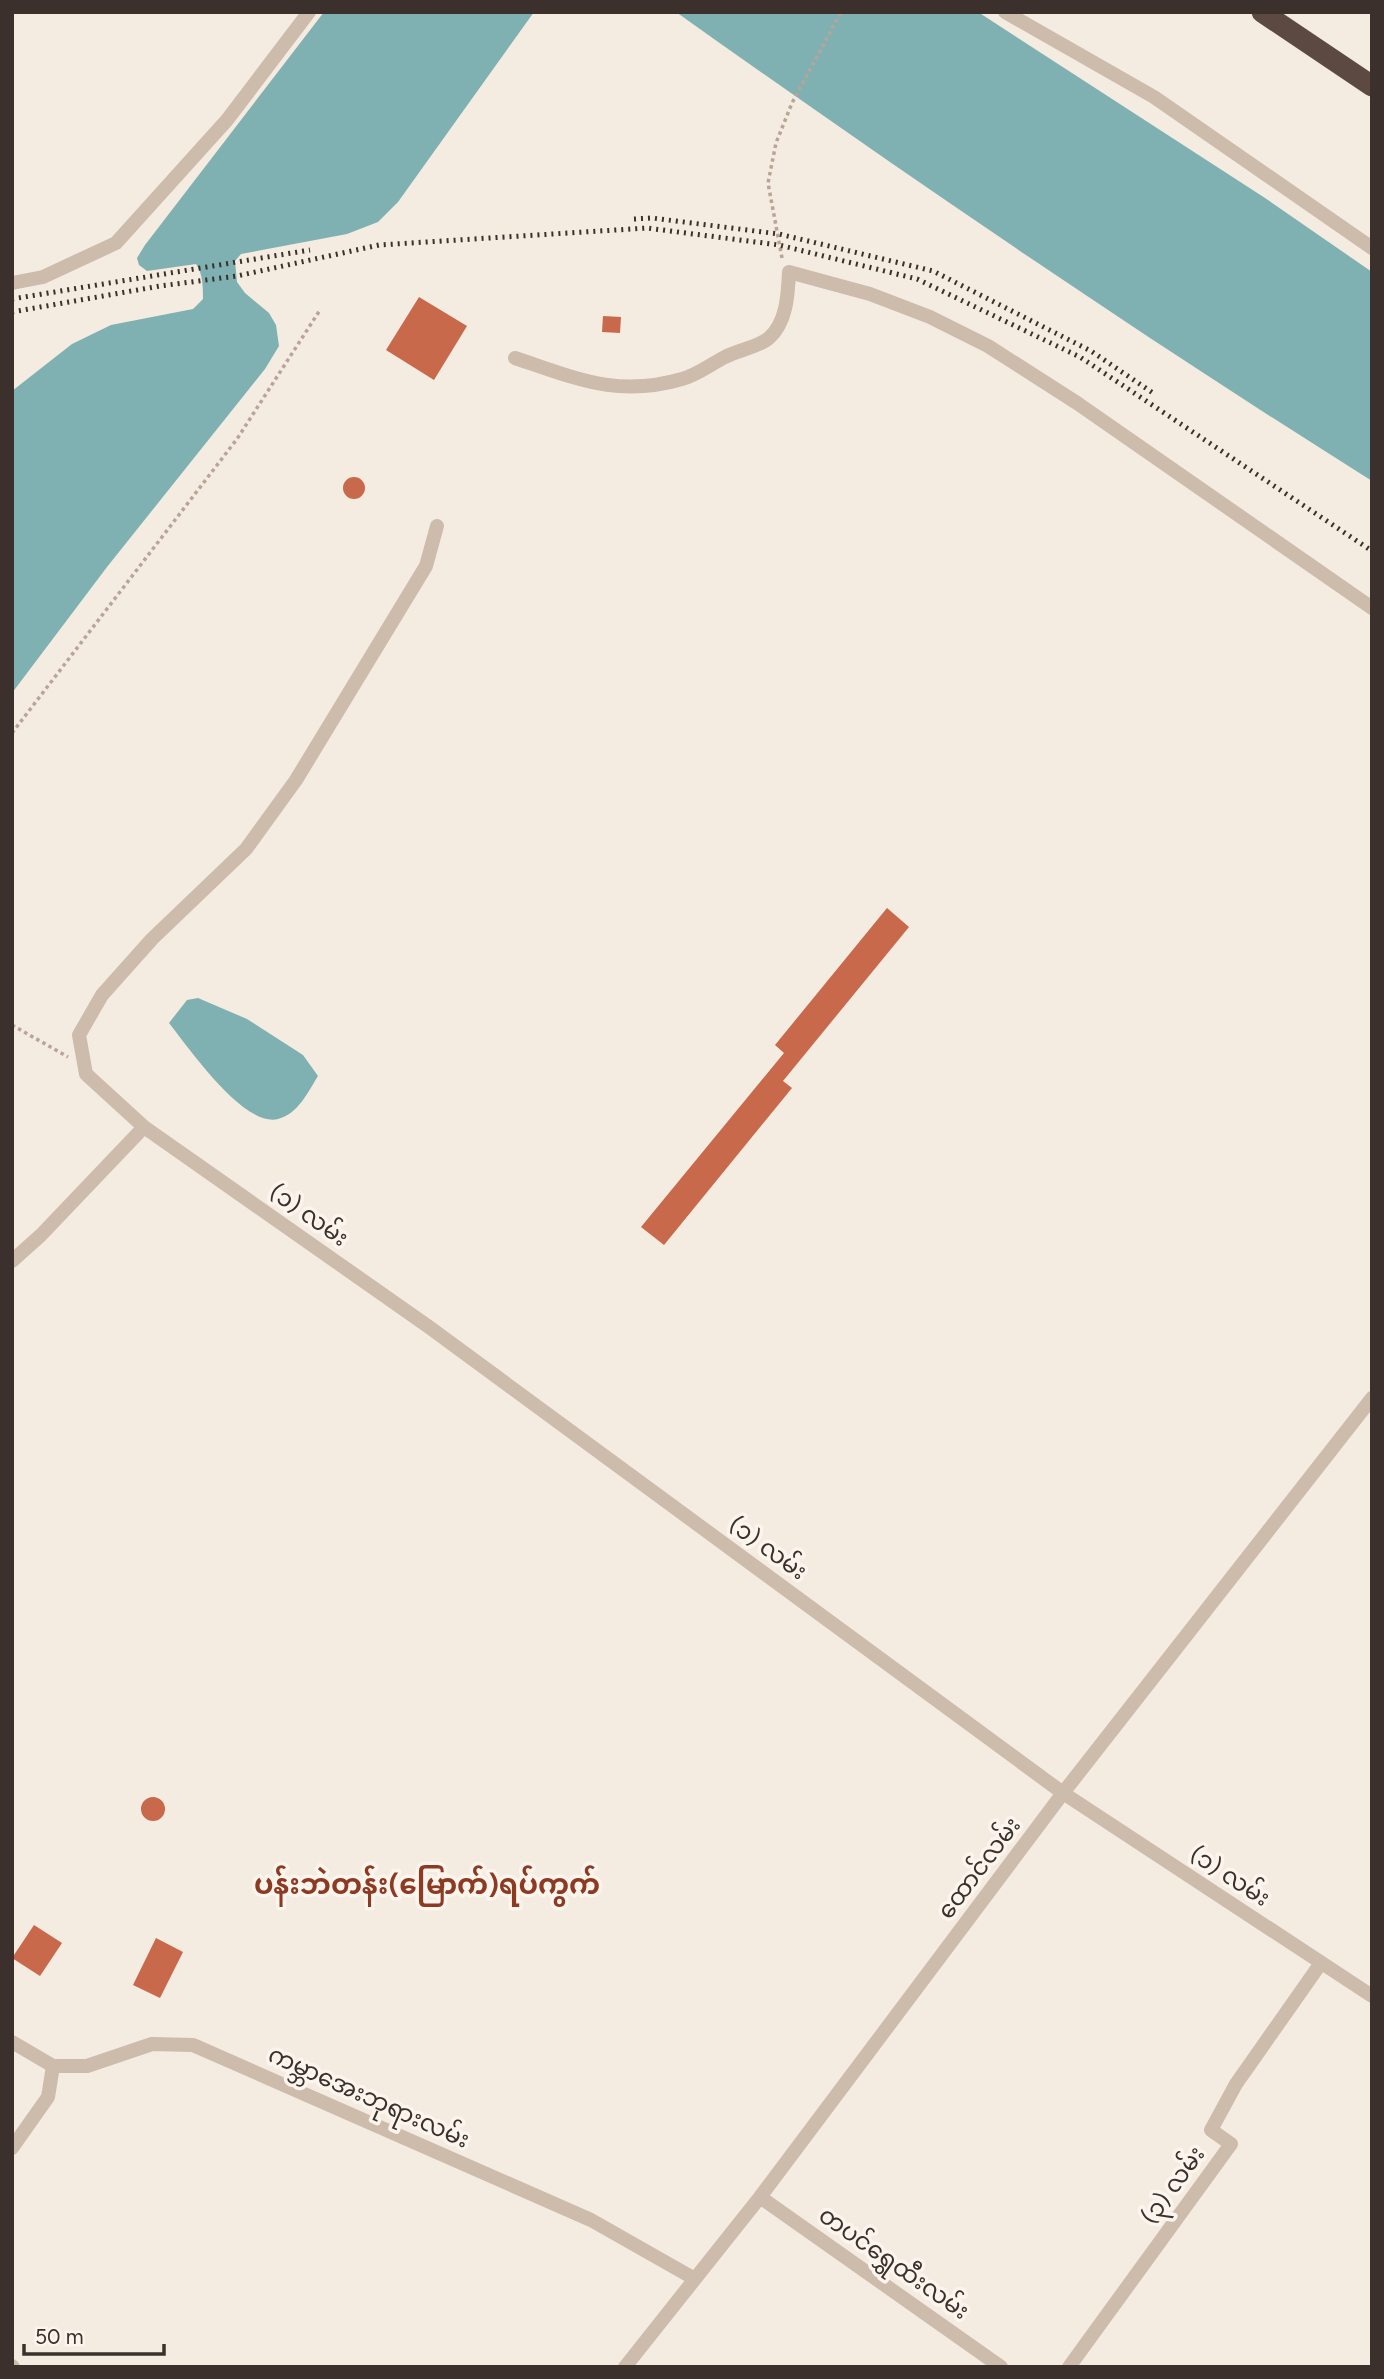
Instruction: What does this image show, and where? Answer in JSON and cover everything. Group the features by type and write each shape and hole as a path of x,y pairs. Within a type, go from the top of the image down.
{"highway":[{"path":"1262,12 1372,86"}],"street":[{"path":"12,283 44,277 116,243 227,120 309,12"},
{"path":"1005,12 1154,97 1372,248"},
{"path":"515,358 603,385 628,388 684,379 729,355 769,339 779,325 787,304 789,272 882,299 930,317 988,346 1089,411 1372,608"},
{"path":"85,1066 79,1035 102,995 152,939 246,849 296,780 426,566 437,526"},
{"name":"(၁) လမ်း","path":"85,1066 86,1074 144,1127 429,1327 1063,1793 1372,1996"},
{"path":"12,1261 41,1235 144,1127"},
{"name":"ထောင်လမ်း","path":"625,2367 760,2197 1063,1793 1372,1398"},
{"name":"(၃) လမ်း","path":"1069,2367 1231,2144 1211,2130 1236,2084 1321,1963"},
{"path":"12,2042 53,2066 48,2097 12,2148"},
{"name":"ကမ္ဘာအေးဘုရားလမ်း","path":"53,2066 87,2066 152,2044 193,2045 591,2220 695,2279"},
{"name":"တပင်ရွှေထီးလမ်း","path":"760,2197 1001,2367"}],"path":[{"path":"789,272 781,256 768,183 776,143 792,103 841,12"},
{"path":"12,733 237,439 320,310"},
{"path":"12,1025 85,1066"}],"water":[{"path":"324,12 534,12 398,202 378,222 347,234 241,254 235,261 237,282 245,293 269,313 276,325 279,346 265,369 107,567 12,693 12,391 72,344 111,325 193,309 203,299 203,285 196,264 147,271 139,265 137,258"},
{"path":"676,12 978,12 1265,198 1372,272 1372,481 1195,368 1021,251"},
{"path":"198,998 247,1019 303,1055 318,1076 302,1102 291,1112 278,1119 264,1118 249,1111 203,1066 169,1023 187,1000"}],"building":[{"path":"419,297 467,326 434,380 386,350"},
{"path":"603,316 621,317 620,333 602,332"},
{"path":"354,477 362,480 365,488 362,496 354,499 346,496 343,488 346,480"},
{"path":"887,908 909,927 783,1081 792,1088 664,1245 641,1227 784,1053 775,1045"},
{"path":"153,1797 161,1801 165,1809 161,1817 153,1821 145,1817 141,1809 145,1801"},
{"path":"34,1925 62,1943 40,1976 12,1958"},
{"path":"156,1938 183,1952 160,1998 133,1985"}],"railway":[{"path":"634,219 652,218 779,234 933,271 1091,351 1153,393"},
{"path":"12,312 160,286 237,276 379,245 647,228 779,245 917,279 1080,357 1372,551"},
{"path":"12,299 310,250"}],"district":[{"name":"ပန်းဘဲတန်း(မြောက်)ရပ်ကွက်","path":"427,1884"}]}
